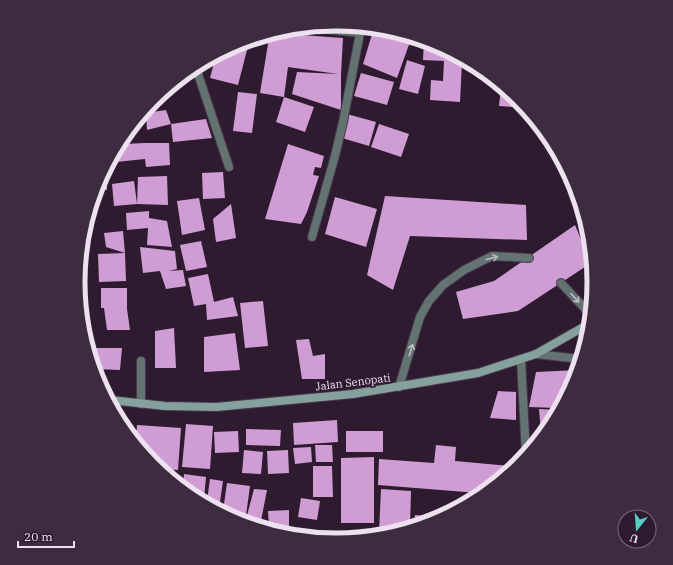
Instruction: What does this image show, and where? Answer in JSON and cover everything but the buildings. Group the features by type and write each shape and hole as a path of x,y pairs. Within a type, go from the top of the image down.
{"main road":[{"name":"Jalan Senopati","path":"115,401 165,406 216,407 353,394 399,387 478,374 536,354 584,327"}],"street":[{"path":"312,238 338,143 361,32"},
{"path":"198,73 229,167"},
{"path":"399,387 420,317 429,301 443,285 464,270 492,256 528,258"},
{"path":"561,283 586,310"},
{"path":"536,354 576,359"},
{"path":"521,359 526,448"},
{"path":"141,361 141,404"}]}
